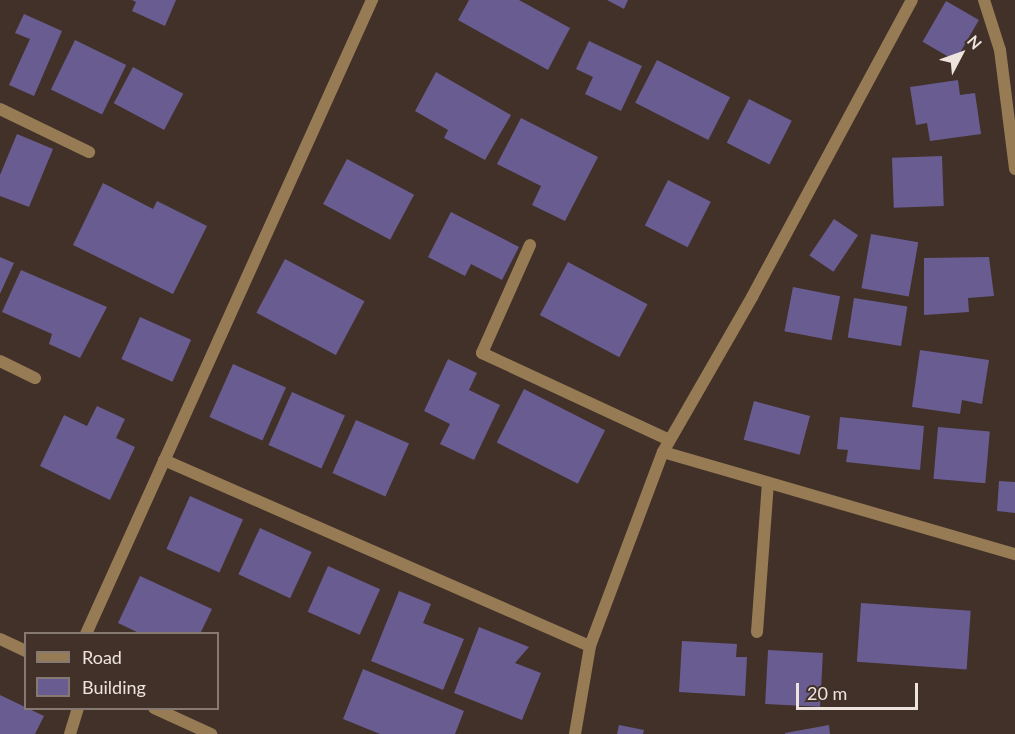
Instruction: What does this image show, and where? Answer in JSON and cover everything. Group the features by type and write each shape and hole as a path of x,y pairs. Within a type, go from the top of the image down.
{"street":[{"path":"86,632 372,0"},
{"path":"574,734 590,646 663,452 764,276 912,0"},
{"path":"984,0 1000,50 1015,169"},
{"path":"0,109 89,152"},
{"path":"530,245 482,353 669,440"},
{"path":"0,361 35,378"},
{"path":"663,452 1015,554"},
{"path":"164,460 590,646"},
{"path":"757,632 768,483"},
{"path":"0,639 24,650"},
{"path":"70,734 77,710"},
{"path":"158,710 211,734"}],"building":[{"path":"132,0 176,0 165,26 132,11 136,2"},
{"path":"469,0 519,0 570,28 548,70 458,20"},
{"path":"607,0 628,0 624,9"},
{"path":"946,1 979,20 955,61 922,42"},
{"path":"24,14 62,31 34,96 9,85 30,39 15,33"},
{"path":"75,40 126,65 102,114 51,89"},
{"path":"589,41 642,66 621,111 585,94 593,77 576,69"},
{"path":"657,60 730,97 708,140 635,103"},
{"path":"133,67 183,94 164,130 114,103"},
{"path":"436,72 511,115 485,160 444,138 448,130 415,111"},
{"path":"958,80 960,95 975,93 981,134 930,141 927,123 916,125 910,87"},
{"path":"749,99 792,121 770,164 727,143"},
{"path":"521,118 598,157 565,221 532,205 541,186 497,164"},
{"path":"17,134 53,149 29,207 0,196 0,175"},
{"path":"942,156 944,206 894,208 892,158"},
{"path":"347,159 414,195 390,240 323,204"},
{"path":"668,180 711,202 688,247 645,225"},
{"path":"103,183 153,209 157,201 207,226 173,294 73,245"},
{"path":"451,212 519,247 502,280 471,264 465,276 428,257"},
{"path":"834,219 858,235 833,272 809,255"},
{"path":"871,234 918,242 909,296 861,288"},
{"path":"0,257 14,263 0,294"},
{"path":"989,257 994,296 968,298 969,312 924,315 924,258"},
{"path":"285,259 364,301 336,355 256,313"},
{"path":"568,262 647,304 619,357 540,315"},
{"path":"21,270 107,307 80,358 49,344 52,334 2,312"},
{"path":"793,287 840,296 832,340 784,331"},
{"path":"854,298 907,306 901,346 848,338"},
{"path":"140,317 191,340 172,382 121,359"},
{"path":"920,350 989,360 982,404 962,400 960,414 912,407"},
{"path":"448,359 477,373 469,390 500,405 474,460 440,444 450,424 424,411"},
{"path":"233,364 286,388 262,441 209,417"},
{"path":"524,389 605,430 578,484 497,442"},
{"path":"292,392 345,416 321,469 268,445"},
{"path":"754,401 810,416 800,455 744,440"},
{"path":"97,406 125,419 116,438 135,447 110,500 40,466 64,415 87,426"},
{"path":"840,417 924,426 920,470 846,462 848,450 837,449"},
{"path":"356,420 409,444 385,497 332,473"},
{"path":"938,427 990,432 985,483 933,479"},
{"path":"999,481 1015,482 1015,513 997,511"},
{"path":"190,496 243,520 219,573 166,549"},
{"path":"260,528 312,552 290,598 238,574"},
{"path":"328,566 380,589 360,635 308,612"},
{"path":"140,576 212,609 201,632 137,632 118,623"},
{"path":"399,591 431,604 423,623 464,639 443,690 371,661"},
{"path":"861,603 971,611 967,670 857,662"},
{"path":"479,627 529,647 515,663 541,673 522,720 454,693"},
{"path":"682,641 737,644 736,657 747,657 745,696 679,692"},
{"path":"768,650 823,653 820,707 765,704"},
{"path":"363,669 464,711 455,734 380,734 343,719"},
{"path":"0,695 24,706 24,710 31,710 44,716 35,734 0,734"},
{"path":"619,725 644,730 643,734 617,734"},
{"path":"829,725 830,734 785,734 785,733"}]}
